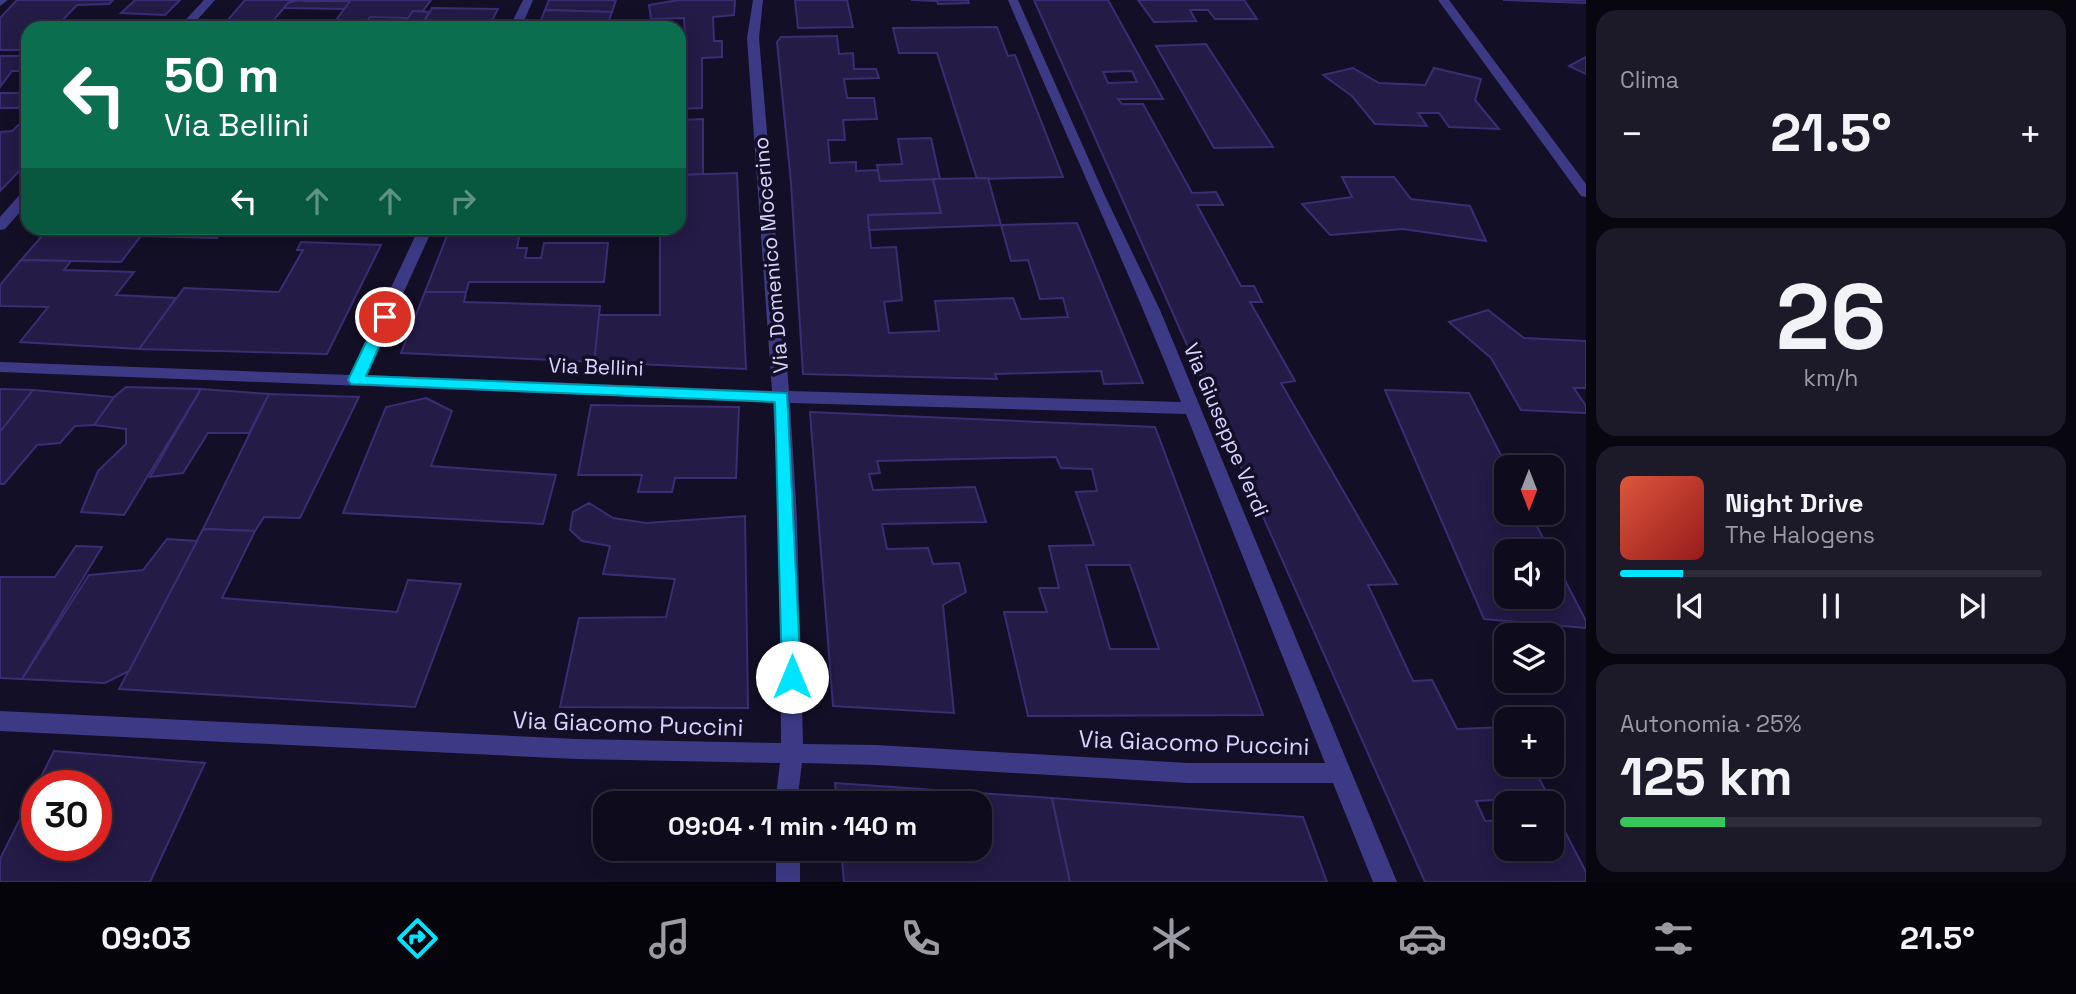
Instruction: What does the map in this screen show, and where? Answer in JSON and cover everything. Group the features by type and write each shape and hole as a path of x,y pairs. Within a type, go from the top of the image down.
{"street":[{"path":"190,21 210,0"},
{"path":"518,21 528,0"},
{"name":"Via Domenico Mocerino","path":"758,0 753,38 782,397 791,599 792,755 788,791"},
{"name":"Via Giuseppe Verdi","path":"1013,0 1099,198 1152,310 1258,565 1338,773 1385,882"},
{"path":"1443,0 1586,194"},
{"path":"0,226 21,202"},
{"path":"356,380 422,235"},
{"name":"Via Bellini","path":"0,367 782,397 1191,408"},
{"name":"Via Giacomo Puccini","path":"0,722 247,735 792,755 876,755 1188,773 1338,773"},
{"path":"788,861 788,882"}],"building":[{"path":"17,0 113,0 109,4 77,5 62,21 21,21 21,50 0,50 0,18"},
{"path":"135,0 180,0 165,15 121,13"},
{"path":"245,0 305,0 288,3 273,21 227,21"},
{"path":"299,0 351,1 345,9 284,8 288,3"},
{"path":"351,0 431,0 423,11 413,11 409,18 370,17 367,21 335,21"},
{"path":"549,0 616,0 612,12 545,10"},
{"path":"678,0 735,0 734,15 713,17 714,41 722,41 722,57 702,58 702,108 686,109 686,21 684,18 651,19 649,5"},
{"path":"795,0 847,0 853,27 798,28"},
{"path":"911,0 968,0 969,3 938,4 937,1"},
{"path":"1034,0 1108,0 1163,99 1118,99 1122,104 1143,104 1192,193 1216,192 1223,205 1197,205 1241,286 1254,286 1262,302 1250,302 1295,381 1281,383 1397,584 1368,585 1413,681 1432,680 1457,729 1494,728 1494,777 1538,777 1546,791 1494,791 1494,800 1476,801 1485,821 1494,821 1494,861 1564,861 1564,830 1586,872 1586,882 1425,882","holes":["1132,71 1137,82 1108,83 1103,72"]},
{"path":"1138,0 1244,0 1257,19 1215,19 1208,10 1190,10 1196,21 1154,22"},
{"path":"1503,0 1586,0 1586,3"},
{"path":"432,8 498,9 492,21 424,21"},
{"path":"545,10 612,12 609,21 541,21"},
{"path":"413,11 429,12 424,21 406,21"},
{"path":"997,27 1008,56 1015,55 1063,177 977,179 937,53 899,53 893,28"},
{"path":"837,36 839,54 853,53 854,69 876,69 879,78 844,79 847,98 874,98 877,119 843,120 845,140 828,140 830,163 856,162 856,171 878,170 880,181 933,179 941,213 868,215 871,248 896,247 902,300 884,302 889,333 939,331 935,301 1013,298 1021,319 1068,317 1063,298 1040,299 1028,260 1011,261 1001,225 1077,223 1143,383 1104,384 1101,371 995,374 997,379 803,374 791,183 777,42 781,37"},
{"path":"1206,44 1273,147 1214,148 1156,46"},
{"path":"0,56 21,56 21,71 12,71 0,87"},
{"path":"1586,57 1586,74 1569,66"},
{"path":"1353,68 1379,83 1425,85 1434,68 1481,79 1475,100 1499,129 1449,127 1439,113 1418,113 1427,126 1375,124 1352,96 1323,75"},
{"path":"0,93 21,93 21,105 18,108 0,108"},
{"path":"703,119 703,174 686,175 686,120"},
{"path":"21,123 21,169 0,191 0,132 12,131"},
{"path":"931,138 940,179 880,181 877,165 902,164 898,139"},
{"path":"737,173 746,369 594,362 598,315 660,315 660,235 686,235 686,175"},
{"path":"1342,177 1394,177 1411,199 1470,206 1486,241 1403,229 1330,235 1302,204 1352,197"},
{"path":"988,178 1001,225 869,230 868,215 941,213 933,179"},
{"path":"43,235 219,235 217,238 141,236 121,262 21,260"},
{"path":"447,235 519,235 517,248 527,248 525,258 541,258 544,243 608,243 604,282 469,282 466,292 425,292"},
{"path":"301,242 381,245 327,354 139,349 184,288 279,292 303,250 297,250"},
{"path":"21,260 71,261 64,270 134,272 116,295 176,298 139,349 20,342 48,307 0,306 0,285"},
{"path":"425,292 466,292 464,302 600,306 594,362 401,353"},
{"path":"1488,310 1524,338 1586,341 1586,388 1574,388 1586,406 1586,413 1521,410 1491,358 1449,322"},
{"path":"126,387 201,389 124,515 81,512 98,471 126,444 126,429 94,425 114,397"},
{"path":"0,389 33,390 0,432"},
{"path":"201,389 269,394 249,433 208,433 183,473 150,477"},
{"path":"33,390 114,397 94,425 75,426 60,443 37,445 4,484 0,484 0,432"},
{"path":"1385,390 1469,393 1501,455 1494,455 1494,525 1536,525 1544,539 1494,539 1494,609 1564,609 1564,578 1586,621 1586,628 1564,626 1564,623 1484,619"},
{"path":"269,394 359,397 300,518 264,517 255,531 203,529"},
{"path":"426,398 452,411 431,466 556,475 543,524 343,513 386,407"},
{"path":"591,405 739,407 736,478 675,478 672,492 638,492 642,475 578,475"},
{"path":"810,412 1155,427 1263,715 1028,716 1004,612 1047,612 1039,588 1059,588 1049,546 1094,545 1076,492 1097,491 1092,469 1061,468 1056,457 877,461 880,473 869,474 873,490 975,487 986,522 882,524 887,549 928,548 933,564 959,563 966,592 943,605 954,713 833,706","holes":["1086,565 1130,565 1159,649 1110,649"]},
{"path":"589,503 613,518 646,523 745,516 748,708 560,707 579,618 666,617 675,579 603,574 610,546 582,541 570,530 573,512"},
{"path":"203,529 255,531 222,598 397,612 408,580 461,584 415,707 119,689"},
{"path":"167,539 197,541 129,671 105,683 22,679 89,575 143,570"},
{"path":"76,546 102,547 22,679 0,678 0,577 55,577"},
{"path":"54,751 205,763 150,882 0,882 0,859 21,817 21,861 112,861 112,770 44,770"},
{"path":"835,783 951,791 836,791"},
{"path":"992,794 1052,798 1070,882 844,882 842,861 992,861"},
{"path":"1052,798 1303,817 1327,882 1070,882"}],"route":[{"path":"385,317 356,380 782,397 792,677"}]}
